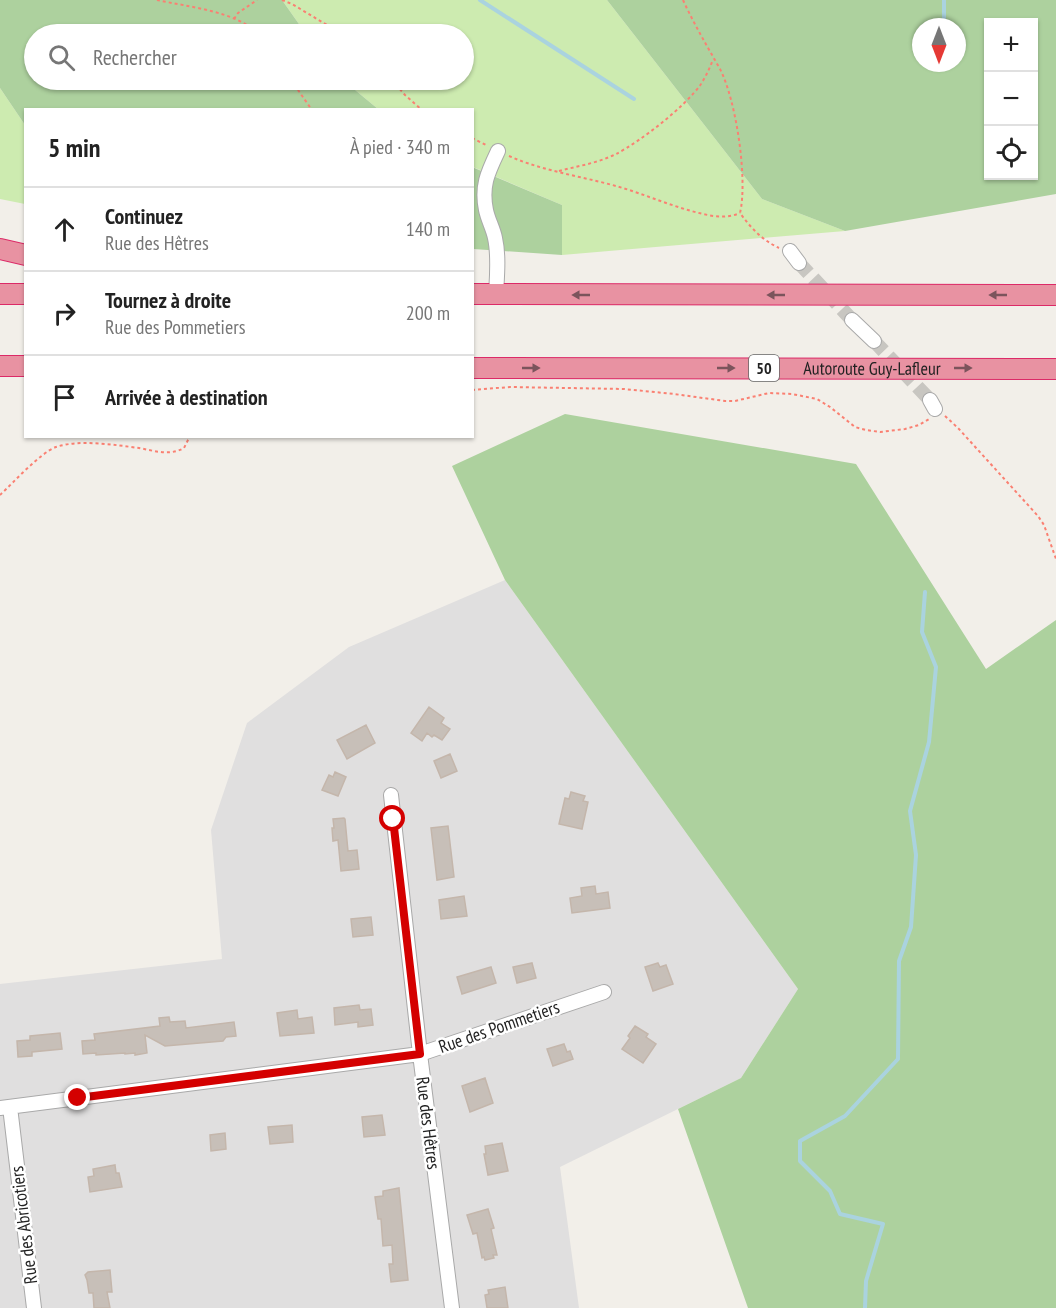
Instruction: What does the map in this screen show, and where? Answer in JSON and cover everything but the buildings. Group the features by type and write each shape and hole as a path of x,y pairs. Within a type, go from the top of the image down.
{"highway":[{"path":"0,249 24,255"},
{"path":"0,294 24,294"},
{"path":"474,294 1056,296"},
{"path":"0,366 24,366"},
{"name":"Autoroute Guy-Lafleur","path":"474,368 1056,369"}],"street":[{"path":"496,294 497,252 486,209 485,186 487,173 498,151"},
{"path":"790,251 800,263"},
{"path":"852,320 874,341"},
{"name":"Rue des Hêtres","path":"391,795 452,1308"},
{"name":"Rue des Pommetiers","path":"5,1108 420,1054 604,992"},
{"name":"Rue des Abricotiers","path":"5,1108 34,1308"}],"path":[{"path":"157,0 200,9 244,24"},
{"path":"233,19 257,0"},
{"path":"282,0 325,24"},
{"path":"683,0 726,85 737,128 742,168 740,213 750,227 764,240 773,246 790,251"},
{"path":"556,172 615,154 655,128 700,85 713,59"},
{"path":"298,90 311,108"},
{"path":"401,90 420,108"},
{"path":"474,139 520,161 616,186 700,213 734,216 740,213"},
{"path":"474,390 510,387 624,389 725,401 769,393 792,394 817,399 855,427 880,432 905,429 928,421 932,405 958,428 1038,516 1044,525 1056,559"},
{"path":"0,495 44,454 55,448 95,444 172,453 184,448 189,438"}],"shaded area":[{"path":"505,580 798,989 741,1078 560,1167 579,1308 0,1308 0,984 222,959 211,830 247,723 349,647"}],"green space":[{"path":"0,0 282,0 299,24 24,24 24,90 355,90 377,108 24,108 24,124 0,88"},
{"path":"282,0 607,0 762,199 845,231 562,255 562,205 474,167 474,108 377,108 355,90 474,90 474,24 299,24"},
{"path":"607,0 1056,0 1056,194 845,231 762,199"},
{"path":"0,88 24,124 24,204 0,199"},
{"path":"474,168 562,205 562,255 474,249"},
{"path":"565,414 856,464 986,669 1056,620 1056,1308 748,1308 678,1109 741,1078 798,989 505,580 452,466"}],"waterway":[{"path":"480,0 634,99"},
{"path":"944,0 944,18"},
{"path":"865,1308 866,1281 883,1224 840,1214 830,1191 800,1161 800,1141 845,1116 898,1059 899,961 911,927 916,855 910,811 929,742 936,667 922,632 925,592"}],"tunnel":[{"path":"799,263 852,320"},
{"path":"874,341 930,400"}],"route":[{"path":"78,1098 420,1054 393,819"}]}
